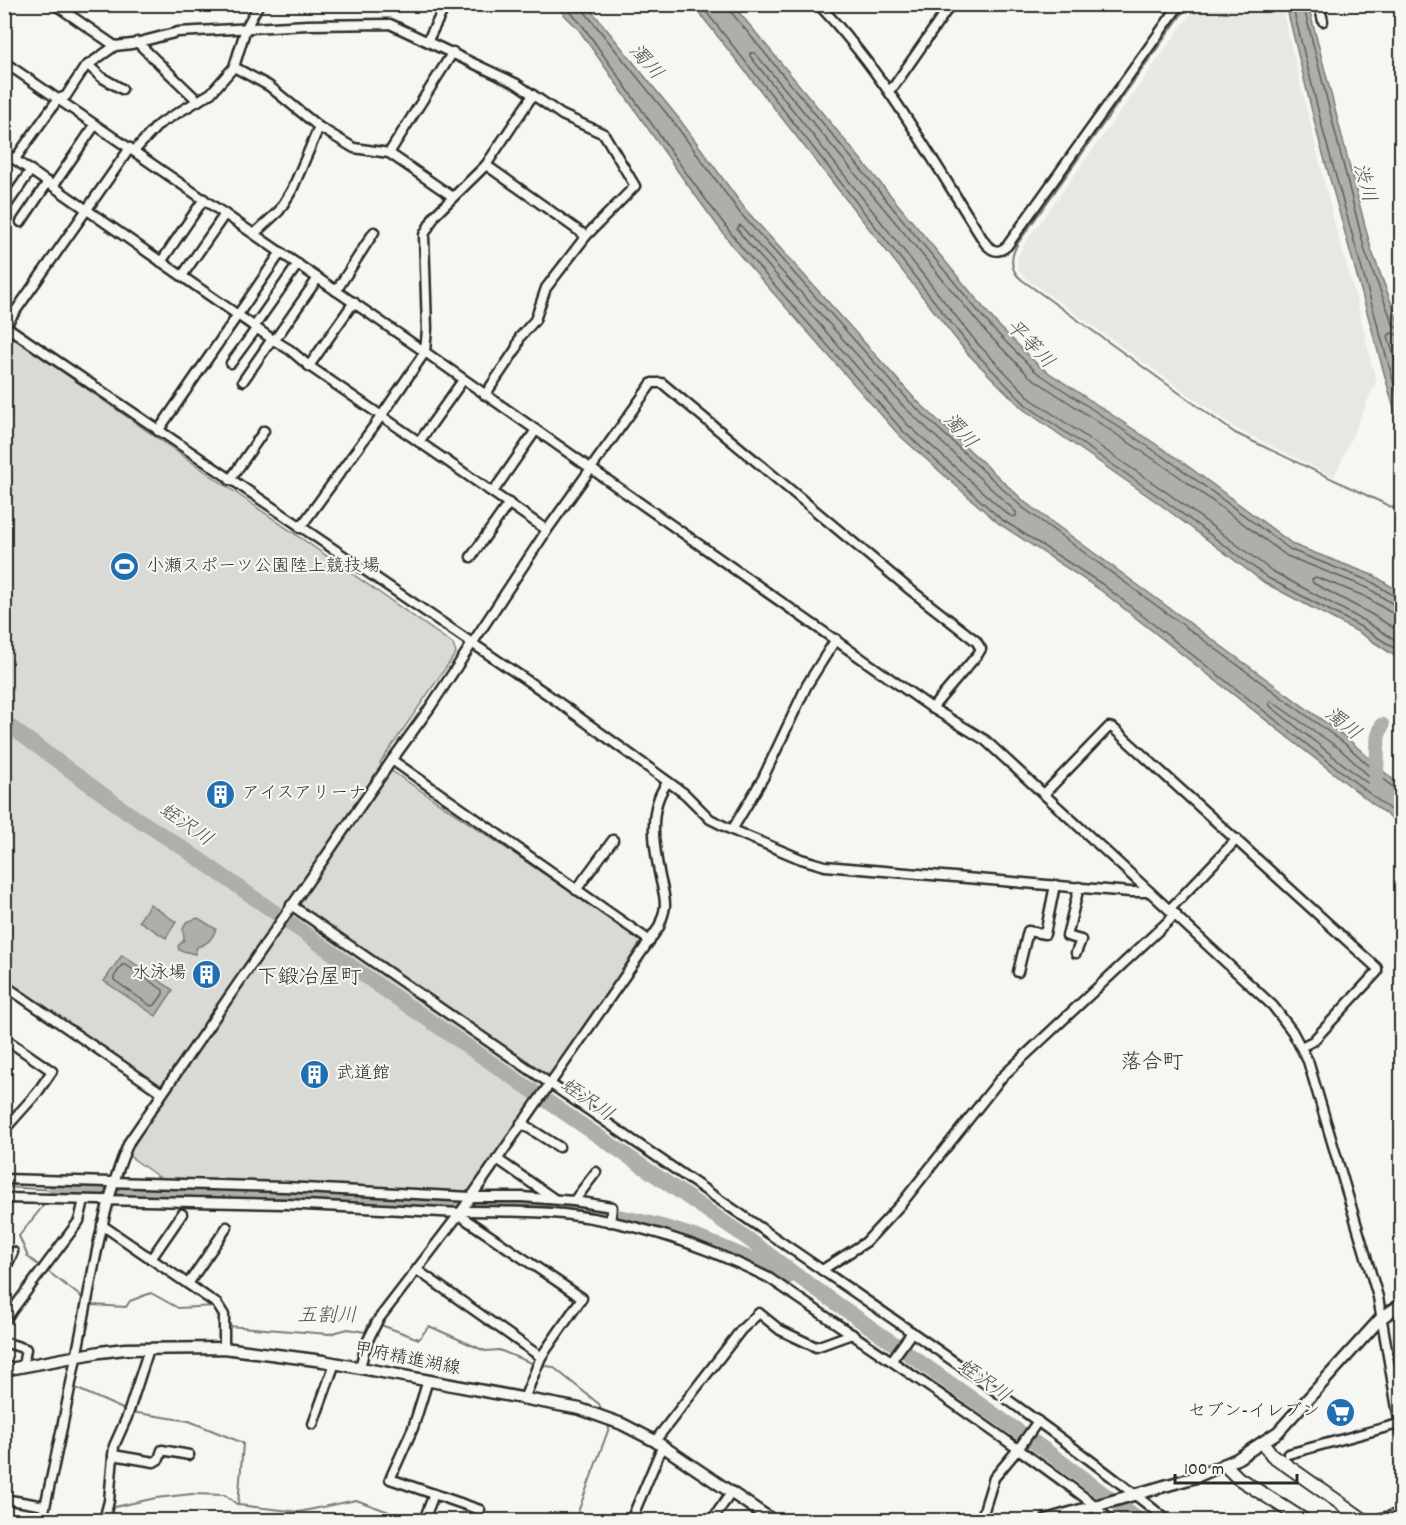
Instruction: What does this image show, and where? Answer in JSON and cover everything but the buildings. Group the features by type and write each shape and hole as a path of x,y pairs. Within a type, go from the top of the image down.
{"highway":[{"path":"1263,1443 1272,1455 1364,1521"},
{"path":"1225,1466 1238,1478 1304,1521"}],"main road":[{"path":"1051,1519 1196,1478 1225,1466 1263,1443 1278,1432 1381,1318 1401,1304"},
{"name":"甲府精進湖線","path":"4,1370 125,1349 224,1348 285,1355 428,1380 598,1414 659,1443 772,1521"}],"street":[{"path":"4,10 8,4"},
{"path":"54,4 115,46"},
{"path":"259,4 246,27 234,68 211,93 159,124 132,150 86,210 5,325 547,694 685,795 710,819 732,830 801,859 825,866 1150,892"},
{"path":"428,40 446,4"},
{"path":"818,4 843,31 889,90 985,243 996,251 1007,246 1180,4"},
{"path":"889,90 951,4"},
{"path":"1319,4 1323,21"},
{"path":"15,159 58,99 66,96 88,65 115,46 178,32 246,27 390,24 517,84 562,115 604,134 635,186 586,236 546,288 535,320 520,337 516,349 485,395"},
{"path":"137,42 198,101"},
{"path":"389,153 453,52"},
{"path":"4,62 425,352 932,708 985,740 1173,911 1273,1006 1292,1031 1308,1061 1334,1147 1378,1298 1401,1438"},
{"path":"88,65 101,77 122,89"},
{"path":"234,68 269,86 319,127 354,148 389,153 453,197"},
{"path":"300,528 425,352 427,329 424,235 435,215 486,165 533,95"},
{"path":"21,222 95,125"},
{"path":"255,234 279,211 288,197 319,127"},
{"path":"4,152 547,530"},
{"path":"486,165 586,236"},
{"path":"4,208 32,170"},
{"path":"161,262 204,200"},
{"path":"182,276 225,214"},
{"path":"336,291 374,232"},
{"path":"158,431 281,252"},
{"path":"231,363 298,264"},
{"path":"243,381 318,278"},
{"path":"309,366 354,303"},
{"path":"420,442 464,380"},
{"path":"42,1521 102,1225 112,1185 129,1142 429,709 547,530 652,383 662,383 908,588 976,641 981,649 978,654 932,708"},
{"path":"493,492 536,430"},
{"path":"230,480 264,431"},
{"path":"471,557 508,503"},
{"path":"732,830 763,778 807,685 836,639"},
{"path":"1044,794 1109,728 1113,728 1377,968 1377,972 1313,1041 1301,1047"},
{"path":"392,760 650,941"},
{"path":"360,1367 378,1320 461,1212 658,927 665,908 653,821 659,792 668,782"},
{"path":"822,1270 866,1242 902,1203 1002,1077 1173,911 1237,839"},
{"path":"576,890 613,840"},
{"path":"1018,972 1028,931 1045,934 1055,885"},
{"path":"1076,953 1081,940 1066,936 1078,887"},
{"path":"290,907 547,1086 822,1270 1036,1423 1167,1521"},
{"path":"4,984 162,1093"},
{"path":"4,1038 52,1071 37,1093 4,1130"},
{"path":"521,1123 559,1148"},
{"path":"497,1159 554,1199"},
{"path":"574,1201 596,1172"},
{"path":"4,1179 112,1185 285,1186 471,1197 554,1199 612,1207 610,1221"},
{"path":"285,1186 285,1204"},
{"path":"4,1198 285,1204 461,1212 532,1212 610,1221 695,1245 770,1278 893,1359 1020,1447 1096,1506 1111,1521"},
{"path":"4,1321 79,1221 84,1200"},
{"path":"461,1212 582,1298 541,1358 524,1399"},
{"path":"152,1259 182,1214"},
{"path":"102,1225 217,1304 224,1315 224,1348"},
{"path":"188,1284 227,1227"},
{"path":"4,1272 13,1252"},
{"path":"417,1270 541,1358"},
{"path":"631,1521 659,1443 741,1330 759,1313 780,1330 816,1347 852,1334"},
{"path":"893,1359 910,1335"},
{"path":"4,1342 26,1349 23,1366"},
{"path":"104,1521 109,1501 113,1455 149,1349"},
{"path":"313,1424 335,1363"},
{"path":"428,1380 413,1428 390,1479 480,1510"},
{"path":"981,1521 994,1478 1020,1447 1036,1423"},
{"path":"1288,1454 1400,1423"},
{"path":"113,1455 154,1462 159,1459 162,1450 189,1455"},
{"path":"712,1521 731,1493"},
{"path":"424,1521 434,1494"},
{"path":"4,1499 45,1506"},
{"path":"1379,1520 1401,1513"},
{"path":"1051,1519 1069,1521"}],"shaded area":[{"path":"1197,5 1281,5 1376,382 1334,477 1237,429 1027,279 1018,270 1017,258 1023,246"},
{"path":"5,332 453,644 456,653 380,763 642,940 471,1197 170,1185 128,1155 166,1093 5,983"}],"water":[{"path":"555,5 587,5 680,120 745,209 914,398 1026,503 1348,739 1401,787 1401,826 1099,589 998,523 899,435 737,252 579,30"},
{"path":"693,5 733,5 997,324 1039,366 1181,461 1294,545 1375,576 1401,593 1401,660 1360,633 1265,583 1161,505 1023,409 967,353"},
{"path":"1286,5 1308,5 1371,249 1401,329 1401,434 1318,136"},
{"path":"150,904 176,922 166,938 139,921"},
{"path":"198,918 216,929 213,936 207,943 197,947 195,954 179,950 178,946 184,940 183,929 186,922"},
{"path":"122,955 173,990 156,1016 104,981"}],"waterway":[{"path":"1189,4 1018,243 1013,253 1013,268 1022,280 1235,433 1402,512"},
{"name":"蛭沢川","path":"4,722 130,814 186,850 395,997 740,1233 1048,1452 1139,1520"},
{"name":"渋川","path":"1376,784 1378,737 1382,725"},
{"name":"五割川","path":"4,1187 56,1190 51,1197"},
{"path":"56,1190 454,1201 566,1209 640,1221 678,1231 734,1252 788,1277"},
{"name":"五割川","path":"41,1267 28,1257 19,1236 47,1201"},
{"name":"五割川","path":"46,1270 84,1299"},
{"name":"五割川","path":"89,1303 126,1307 130,1301 151,1293 178,1308 215,1306"},
{"name":"五割川","path":"227,1326 329,1334 348,1329 365,1332 370,1321 419,1339 429,1326 485,1351 499,1350 534,1364"},
{"name":"五割川","path":"540,1365 553,1367 599,1404 602,1412"},
{"name":"五割川","path":"73,1387 125,1410"},
{"name":"五割川","path":"131,1412 189,1421 243,1443 238,1505"},
{"name":"五割川","path":"575,1520 609,1428 607,1423"},
{"name":"五割川","path":"110,1508 156,1498 192,1494 225,1495 238,1505 299,1512 356,1500 411,1520"}],"place":[{"name":"小瀬スポーツ公園陸上競技場","path":"125,567"},
{"name":"アイスアリーナ","path":"221,794"},
{"name":"水泳場","path":"207,974"},
{"name":"武道館","path":"315,1074"},
{"name":"セブン-イレブン","path":"1341,1412"}],"district":[{"name":"下鍛冶屋町","path":"309,979"},
{"name":"落合町","path":"1152,1064"}],"water label":[{"name":"濁川","path":"645,63"},
{"name":"平等川","path":"1029,345"},
{"name":"濁川","path":"959,432"},
{"name":"濁川","path":"1342,725"}]}
